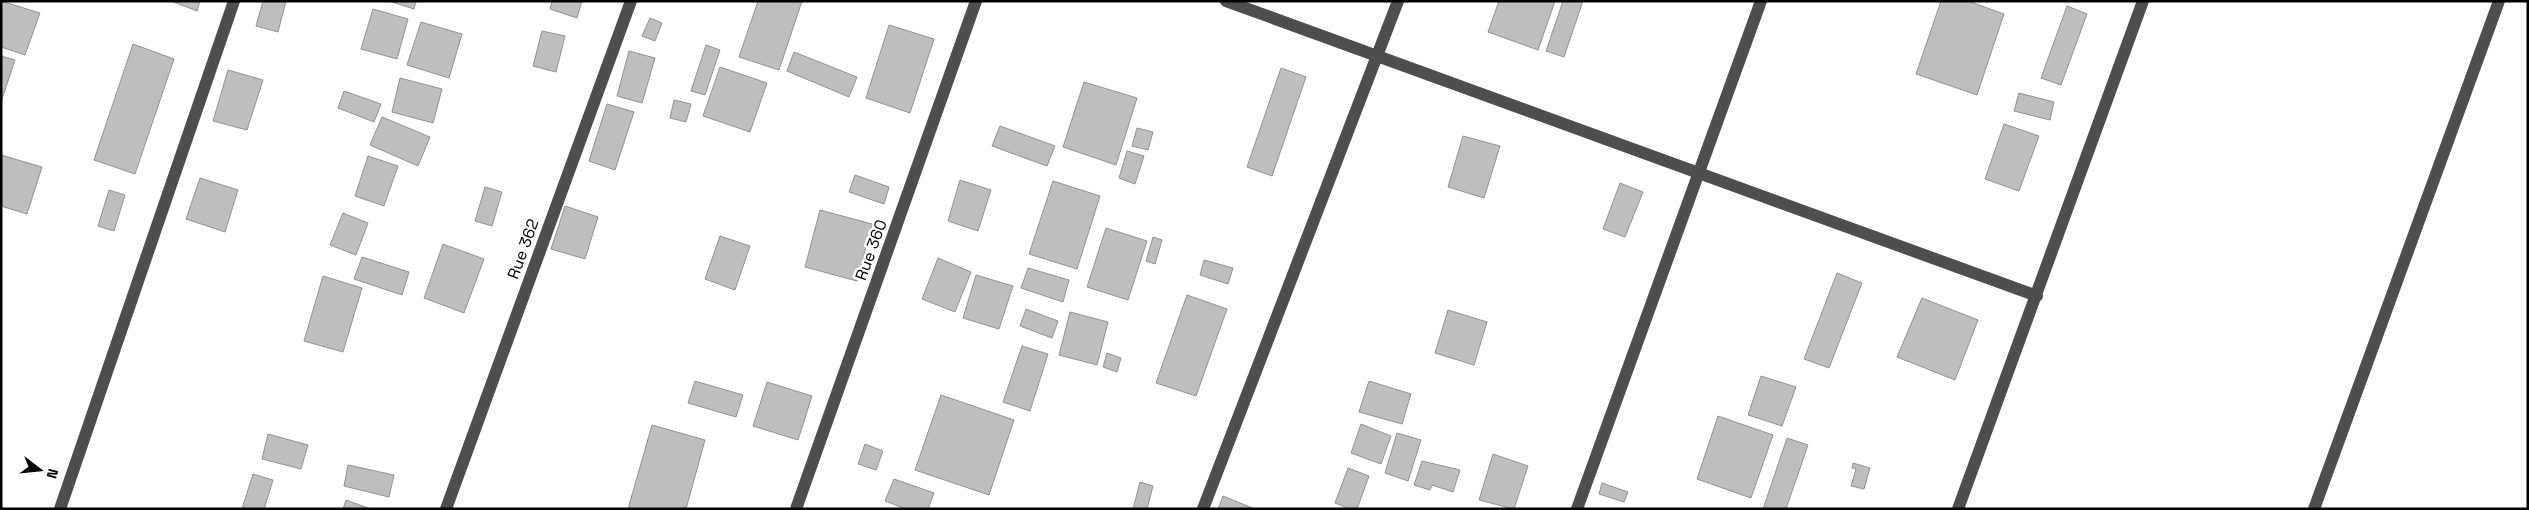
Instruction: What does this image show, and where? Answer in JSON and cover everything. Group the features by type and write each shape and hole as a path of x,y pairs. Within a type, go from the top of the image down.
{"street":[{"path":"60,509 234,1"},
{"name":"Rue 362","path":"446,509 631,1"},
{"name":"Rue 360","path":"796,509 976,1"},
{"path":"1226,1 2037,296"},
{"path":"1203,509 1398,1"},
{"path":"1577,509 1761,1"},
{"path":"1958,509 2143,1"},
{"path":"2314,509 2499,1"}],"building":[{"path":"1,1 40,13 25,55 1,47"},
{"path":"171,1 200,1 197,11"},
{"path":"263,1 286,1 278,32 256,26"},
{"path":"389,1 416,1 414,9"},
{"path":"552,1 582,1 577,18 550,9"},
{"path":"758,1 802,1 779,70 739,57"},
{"path":"1499,1 1555,1 1538,50 1488,32"},
{"path":"1563,1 1583,1 1564,57 1546,51"},
{"path":"1941,1 1968,1 2004,14 1977,95 1916,74"},
{"path":"2067,6 2087,14 2061,85 2041,78"},
{"path":"373,9 408,19 397,59 361,49"},
{"path":"650,18 662,23 655,41 642,36"},
{"path":"421,22 462,34 449,78 407,65"},
{"path":"889,25 934,39 910,113 866,98"},
{"path":"542,31 565,36 556,72 533,66"},
{"path":"133,44 174,59 135,174 94,160"},
{"path":"706,45 720,50 705,95 691,91"},
{"path":"629,51 655,58 642,103 617,96"},
{"path":"794,52 857,77 849,97 787,71"},
{"path":"1,56 15,60 1,102"},
{"path":"720,67 767,83 750,132 703,116"},
{"path":"1281,68 1306,77 1272,176 1247,167"},
{"path":"228,70 263,80 247,130 213,121"},
{"path":"400,78 442,89 433,123 392,112"},
{"path":"1084,82 1137,98 1116,165 1063,147"},
{"path":"344,91 381,104 374,122 338,108"},
{"path":"2019,93 2054,102 2050,120 2014,111"},
{"path":"674,100 691,104 686,122 670,118"},
{"path":"607,104 634,112 615,170 589,161"},
{"path":"382,117 430,137 418,166 370,145"},
{"path":"2004,124 2039,136 2019,191 1985,179"},
{"path":"1000,126 1055,146 1047,166 992,146"},
{"path":"1137,128 1153,132 1148,150 1132,146"},
{"path":"1463,136 1500,146 1484,198 1448,187"},
{"path":"1127,151 1144,156 1135,184 1119,178"},
{"path":"1,155 42,167 27,214 1,206"},
{"path":"368,156 398,166 384,206 355,196"},
{"path":"855,175 889,187 884,204 849,192"},
{"path":"200,178 238,190 225,232 186,219"},
{"path":"960,180 991,190 978,231 948,221"},
{"path":"1053,181 1100,196 1077,269 1029,254"},
{"path":"1620,183 1643,192 1625,237 1603,229"},
{"path":"485,187 502,192 492,226 475,221"},
{"path":"109,190 125,195 114,231 98,226"},
{"path":"565,206 598,217 585,259 551,249"},
{"path":"820,210 872,224 857,281 805,267"},
{"path":"343,213 368,223 356,255 330,245"},
{"path":"1106,228 1147,241 1128,300 1087,287"},
{"path":"720,236 750,246 735,290 705,279"},
{"path":"1153,237 1162,240 1155,264 1146,261"},
{"path":"443,244 484,259 464,313 424,298"},
{"path":"362,257 409,272 402,295 354,279"},
{"path":"938,258 971,272 955,312 922,299"},
{"path":"1204,260 1233,268 1228,284 1200,275"},
{"path":"1028,268 1069,280 1063,302 1021,288"},
{"path":"1837,273 1862,283 1829,368 1804,359"},
{"path":"976,275 1013,286 999,329 963,318"},
{"path":"323,276 362,288 343,352 304,341"},
{"path":"1187,295 1227,309 1196,396 1156,383"},
{"path":"1922,298 1978,320 1955,380 1897,357"},
{"path":"1026,309 1058,321 1052,338 1020,326"},
{"path":"1448,310 1487,322 1474,365 1435,353"},
{"path":"1070,312 1108,322 1097,365 1059,355"},
{"path":"1022,346 1048,354 1030,411 1003,402"},
{"path":"1107,353 1121,358 1117,372 1103,367"},
{"path":"1761,376 1796,387 1782,426 1748,415"},
{"path":"695,381 743,395 736,417 688,403"},
{"path":"1369,381 1411,394 1402,424 1359,412"},
{"path":"767,382 812,396 798,440 753,426"},
{"path":"941,395 1014,420 989,495 915,470"},
{"path":"1718,416 1773,435 1751,498 1697,479"},
{"path":"1361,424 1391,436 1381,464 1351,453"},
{"path":"652,425 705,440 686,509 628,509"},
{"path":"1397,433 1421,440 1408,481 1385,473"},
{"path":"268,434 308,445 301,469 262,459"},
{"path":"1787,438 1808,445 1786,509 1763,509"},
{"path":"865,444 883,451 876,470 858,464"},
{"path":"1493,454 1528,466 1514,509 1479,500"},
{"path":"1422,461 1460,470 1453,492 1432,485 1430,490 1414,485"},
{"path":"1853,463 1870,468 1864,489 1851,486 1856,469 1852,468"},
{"path":"348,465 394,475 389,497 344,486"},
{"path":"1348,468 1369,476 1357,509 1350,509 1335,503"},
{"path":"253,474 273,480 264,509 242,509"},
{"path":"894,479 934,493 928,509 906,509 885,501"},
{"path":"1140,482 1153,486 1147,509 1133,509"},
{"path":"1602,483 1628,492 1624,502 1599,494"},
{"path":"1223,496 1255,509 1218,509"},
{"path":"346,500 371,509 343,509"}]}
